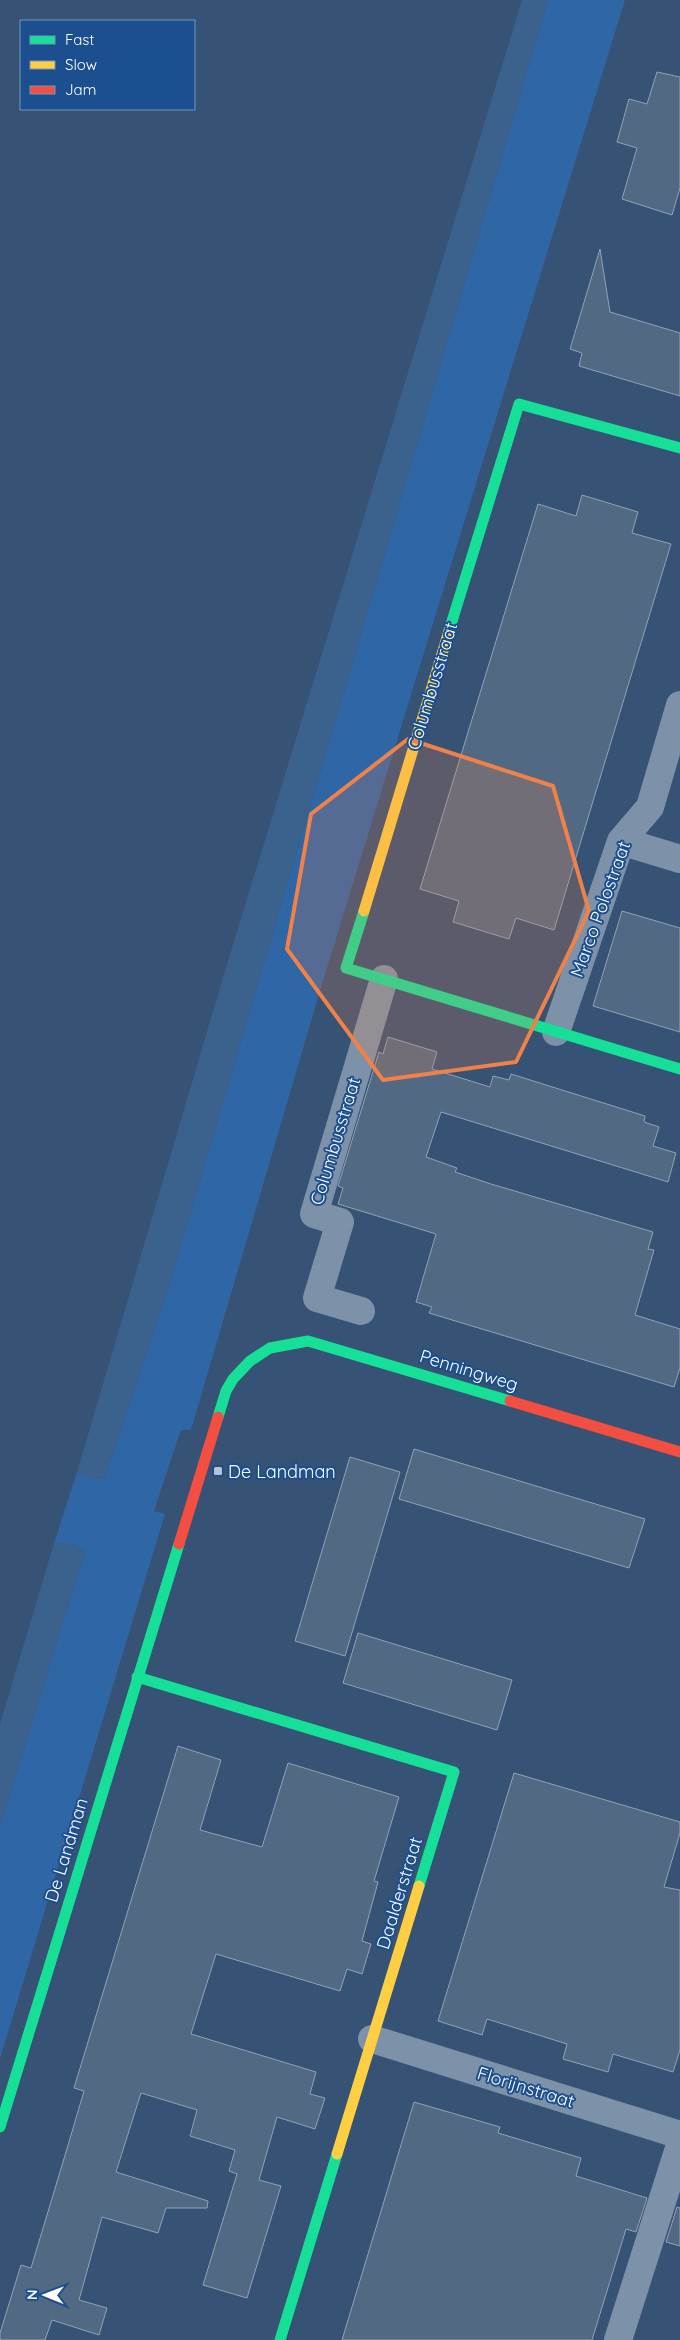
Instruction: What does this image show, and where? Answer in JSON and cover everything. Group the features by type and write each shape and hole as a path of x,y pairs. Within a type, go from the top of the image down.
{"street":[{"name":"Columbusstraat","path":"361,1311 317,1298 340,1222 314,1214 384,979 346,968 519,404 680,448"},
{"name":"Marco Polostraat","path":"556,1032 621,842 650,807 680,705"},
{"path":"621,842 680,859"},
{"path":"384,979 680,1069"},
{"name":"Penningweg","path":"249,1360 264,1350 283,1343 308,1341 320,1343 680,1452"},
{"name":"De Landman","path":"0,2127 136,1677 226,1391 235,1375 249,1360"},
{"name":"Daalderstraat","path":"136,1677 454,1772 280,2340"},
{"name":"Florijnstraat","path":"372,2039 680,2135"},
{"path":"618,2340 680,2145"}],"highlighted area":[{"path":"408,739 553,786 589,911 516,1062 383,1080 287,949 311,814"}],"shaded area":[{"path":"522,0 548,0 167,1292 104,1479 92,1479 77,1472 224,974"},
{"path":"548,0 625,0 322,984 191,1430 181,1430 154,1511 165,1514 0,2059 0,1826 85,1551 71,1544 54,1543 77,1472 92,1479 104,1479 167,1292"},
{"path":"54,1543 71,1544 85,1551 0,1826 0,1724"}],"building":[{"path":"657,72 680,77 680,188 672,215 622,199 637,148 617,142 629,99 647,104"},
{"path":"600,249 610,312 680,333 680,396 579,366 582,353 570,349"},
{"path":"582,495 638,512 632,533 671,544 554,930 516,918 509,939 453,922 459,901 420,889 538,504 576,516"},
{"path":"622,911 680,928 680,1032 593,1006"},
{"path":"388,1037 437,1052 432,1069 490,1087 493,1076 509,1080 511,1074 645,1116 644,1122 659,1127 653,1146 676,1153 668,1182 441,1112 426,1157 457,1168 455,1172 491,1184 653,1232 648,1249 654,1250 635,1315 680,1329 680,1368 674,1387 429,1313 432,1307 416,1302 436,1234 338,1204 343,1188 338,1186 379,1052 383,1054"},
{"path":"414,1449 645,1519 629,1568 399,1499"},
{"path":"350,1457 400,1472 345,1656 295,1641"},
{"path":"358,1633 512,1680 497,1730 343,1683"},
{"path":"178,1746 221,1760 200,1830 262,1847 288,1763 399,1797 374,1881 378,1882 362,1941 371,1944 362,1974 347,1969 340,1991 216,1954 191,2034 316,2072 310,2094 325,2098 315,2129 277,2117 259,2180 281,2186 247,2298 203,2285 237,2174 229,2171 235,2150 190,2136 197,2110 141,2093 116,2172 208,2201 207,2208 166,2208 158,2233 102,2217 79,2300 107,2308 99,2335 52,2320 45,2340 0,2340 0,2333 21,2265 31,2268 66,2152 84,2091 74,2088"},
{"path":"514,1773 680,1822 680,1833 664,1887 680,1890 680,2050 673,2072 613,2054 608,2072 563,2059 567,2044 487,2019 482,2035 438,2021"},
{"path":"414,2102 500,2127 498,2133 581,2158 576,2176 647,2198 636,2232 626,2229 592,2340 342,2340"},
{"path":"677,2207 680,2208 680,2246 666,2242"}],"traffic: fast":[{"path":"449,631 519,404 680,448"},
{"path":"364,911 346,968 680,1069"},
{"path":"218,1417 226,1391 233,1379 250,1361 270,1348 308,1341 510,1401"},
{"path":"0,2127 179,1544"},
{"path":"137,1677 454,1772 419,1886"},
{"path":"280,2340 337,2154"}],"traffic: slow":[{"path":"364,911 449,631"},
{"path":"337,2154 419,1886"}],"traffic: jam":[{"path":"510,1401 680,1452"},
{"path":"179,1544 218,1417"}],"place":[{"name":"De Landman","path":"218,1471"}]}
